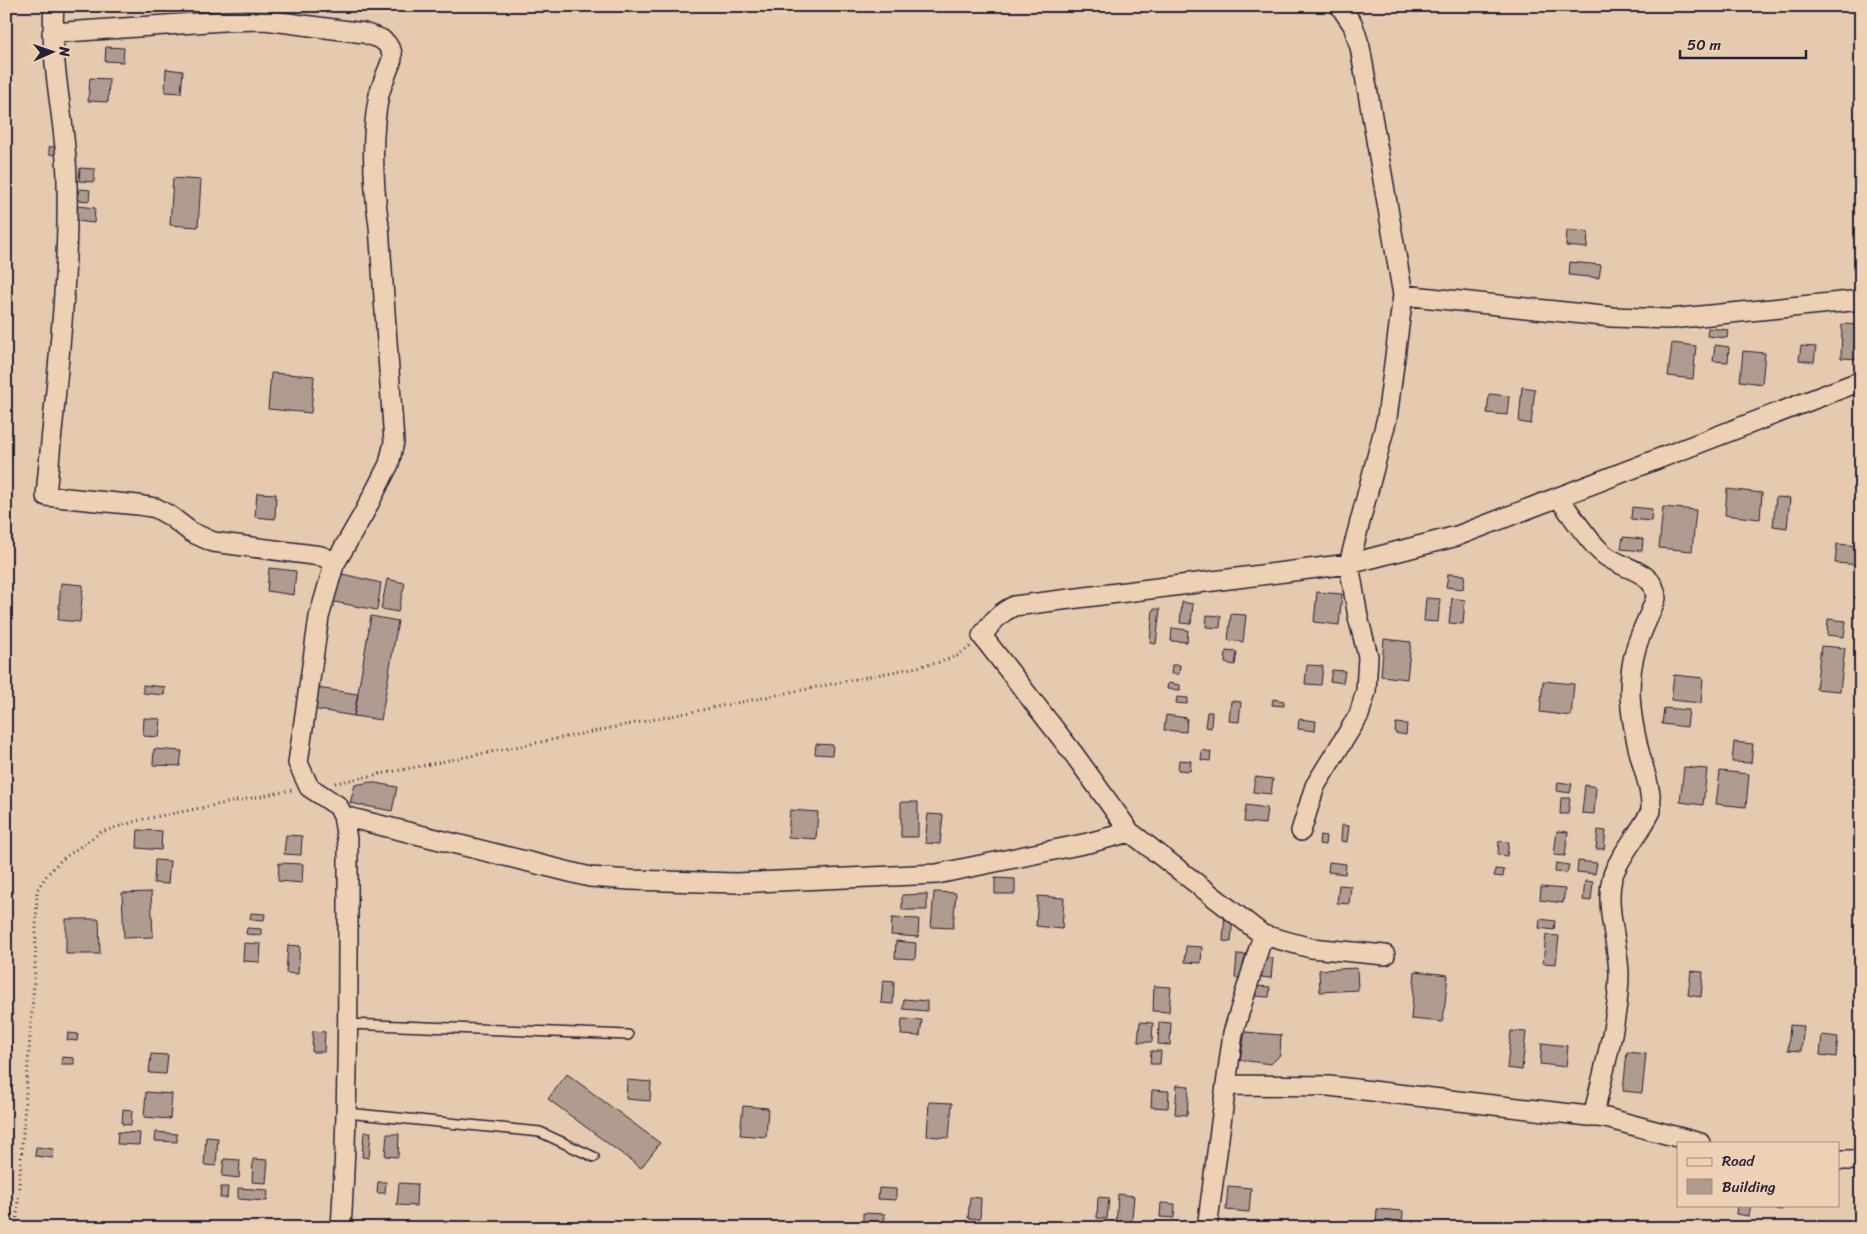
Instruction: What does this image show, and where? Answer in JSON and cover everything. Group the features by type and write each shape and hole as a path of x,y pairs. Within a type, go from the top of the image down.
{"street":[{"path":"54,6 52,33 68,179 68,228 46,496 156,508 191,532 213,542 321,556 328,558 334,565"},
{"path":"1300,831 1315,786 1359,715 1366,691 1368,656 1358,617 1349,564 1388,418 1403,295 1360,47 1353,25 1340,6"},
{"path":"52,33 224,20 265,20 364,33 387,44 392,53 392,59 380,94 374,140 374,191 379,226 394,442 389,464 334,565 320,617 298,763 309,787 338,806 343,816 348,845 347,1113 341,1228"},
{"path":"1403,295 1612,317 1670,319 1861,300"},
{"path":"1385,955 1311,948 1263,935 1130,832 1073,753 982,636 1001,612 1014,606 1349,564 1456,536 1861,381"},
{"path":"1558,497 1600,552 1612,561 1643,574 1651,581 1656,590 1656,598 1635,650 1629,691 1630,716 1647,780 1651,802 1650,812 1612,877 1611,904 1618,964 1618,991 1609,1048 1593,1117"},
{"path":"343,816 590,876 630,880 736,883 937,874 1088,843 1130,832"},
{"path":"1206,1228 1233,1034 1263,935"},
{"path":"1226,1085 1329,1086 1606,1118 1696,1142"},
{"path":"1840,1160 1861,1160"}],"lane":[{"path":"348,1024 628,1036"},
{"path":"347,1113 540,1132 594,1157"}],"path":[{"path":"16,1228 35,969 37,890 47,875 61,860 100,832 140,820 370,777 937,663 956,656 982,636"}],"building":[{"path":"106,47 124,48 123,62 105,61"},
{"path":"166,69 183,71 181,93 165,92"},
{"path":"90,78 109,79 108,102 88,101"},
{"path":"49,147 59,147 58,155 49,154"},
{"path":"80,168 95,169 94,182 79,181"},
{"path":"173,178 201,180 198,227 170,225"},
{"path":"79,189 90,190 89,201 78,200"},
{"path":"77,206 95,208 94,223 76,221"},
{"path":"1567,230 1588,232 1587,248 1566,246"},
{"path":"1570,262 1601,265 1599,278 1569,275"},
{"path":"1842,324 1861,325 1861,359 1841,358"},
{"path":"1708,328 1728,330 1727,338 1707,336"},
{"path":"1672,343 1696,346 1693,379 1668,376"},
{"path":"1715,345 1729,347 1728,362 1713,361"},
{"path":"1801,346 1816,347 1814,362 1799,360"},
{"path":"1743,351 1765,353 1762,384 1740,381"},
{"path":"271,373 314,376 311,413 268,409"},
{"path":"1522,387 1535,389 1531,424 1519,422"},
{"path":"1489,394 1509,396 1507,415 1487,413"},
{"path":"1727,489 1762,493 1760,519 1725,515"},
{"path":"257,493 276,494 275,519 255,517"},
{"path":"1776,497 1790,498 1787,528 1773,526"},
{"path":"1632,507 1652,509 1651,521 1631,519"},
{"path":"1663,507 1696,510 1692,551 1659,548"},
{"path":"1623,537 1643,539 1642,551 1621,549"},
{"path":"1837,544 1861,546 1861,565 1835,563"},
{"path":"269,568 296,571 294,595 267,591"},
{"path":"338,573 381,583 377,610 334,602"},
{"path":"1448,574 1465,575 1463,589 1446,587"},
{"path":"387,579 405,583 398,612 381,609"},
{"path":"61,583 83,585 80,622 58,620"},
{"path":"1317,592 1342,594 1339,625 1314,622"},
{"path":"1426,598 1440,599 1438,622 1424,621"},
{"path":"1452,598 1465,600 1463,624 1449,623"},
{"path":"1182,602 1193,604 1191,624 1180,623"},
{"path":"1153,609 1160,609 1156,644 1150,643"},
{"path":"1231,614 1246,615 1243,642 1228,640"},
{"path":"1207,615 1221,616 1220,628 1206,627"},
{"path":"371,616 398,621 381,720 354,716"},
{"path":"1828,619 1846,621 1844,637 1827,635"},
{"path":"1172,628 1188,630 1187,642 1171,641"},
{"path":"1384,639 1411,642 1407,679 1381,676"},
{"path":"1821,646 1845,648 1840,691 1816,689"},
{"path":"1226,651 1237,652 1235,665 1225,663"},
{"path":"1172,665 1180,665 1179,674 1171,674"},
{"path":"1307,665 1323,666 1321,685 1305,684"},
{"path":"1332,670 1345,671 1343,683 1330,681"},
{"path":"1674,675 1703,678 1701,703 1671,700"},
{"path":"1543,681 1574,684 1571,716 1540,712"},
{"path":"1168,683 1180,685 1180,690 1167,689"},
{"path":"143,685 165,687 164,695 143,693"},
{"path":"310,687 358,694 354,716 307,708"},
{"path":"1177,697 1188,698 1187,704 1176,703"},
{"path":"1273,699 1284,701 1284,706 1272,705"},
{"path":"1231,701 1241,702 1239,722 1229,721"},
{"path":"1664,708 1689,710 1687,727 1662,724"},
{"path":"1207,712 1212,712 1211,728 1205,727"},
{"path":"1166,715 1187,718 1186,732 1164,730"},
{"path":"144,718 161,719 159,737 143,736"},
{"path":"1299,719 1316,721 1315,731 1298,729"},
{"path":"1396,723 1407,724 1406,735 1395,733"},
{"path":"1734,742 1753,744 1751,763 1732,762"},
{"path":"816,744 833,745 832,755 815,754"},
{"path":"154,749 182,751 180,766 153,765"},
{"path":"1202,750 1211,752 1210,761 1201,760"},
{"path":"1179,760 1191,761 1190,771 1178,770"},
{"path":"1684,767 1707,769 1703,805 1680,802"},
{"path":"1720,771 1749,774 1746,807 1716,804"},
{"path":"1255,777 1273,779 1271,794 1253,792"},
{"path":"370,782 397,787 392,811 350,803 355,785"},
{"path":"1558,782 1572,784 1570,793 1557,791"},
{"path":"1585,785 1596,787 1594,814 1582,813"},
{"path":"1561,798 1570,798 1568,814 1560,814"},
{"path":"901,802 918,802 918,837 901,837"},
{"path":"1246,805 1267,808 1265,824 1244,822"},
{"path":"790,810 818,812 816,839 788,837"},
{"path":"928,814 943,815 940,844 925,843"},
{"path":"1342,825 1349,826 1347,842 1341,841"},
{"path":"138,830 162,831 161,850 137,848"},
{"path":"1598,830 1606,831 1604,849 1596,849"},
{"path":"1557,831 1568,832 1565,856 1554,855"},
{"path":"286,835 302,836 301,855 284,854"},
{"path":"1320,835 1326,836 1325,845 1319,844"},
{"path":"1499,841 1509,842 1507,856 1498,855"},
{"path":"155,860 170,861 168,884 154,883"},
{"path":"1578,861 1597,863 1595,874 1577,872"},
{"path":"1329,862 1346,864 1345,874 1328,872"},
{"path":"279,863 303,864 302,883 278,881"},
{"path":"1556,863 1569,865 1567,873 1555,872"},
{"path":"1495,869 1504,870 1503,877 1494,876"},
{"path":"995,878 1015,879 1015,894 995,894"},
{"path":"1585,881 1593,882 1591,901 1583,900"},
{"path":"1339,885 1351,886 1349,904 1337,903"},
{"path":"1541,887 1565,889 1563,903 1540,900"},
{"path":"151,892 153,937 124,938 122,893"},
{"path":"934,892 956,893 953,928 931,927"},
{"path":"927,894 927,910 902,910 902,895"},
{"path":"1038,896 1064,898 1062,929 1036,926"},
{"path":"251,913 265,914 264,920 250,919"},
{"path":"1225,913 1233,914 1231,942 1223,941"},
{"path":"892,918 919,919 918,937 891,935"},
{"path":"66,919 99,919 100,954 66,954"},
{"path":"1540,919 1555,921 1554,930 1539,928"},
{"path":"247,928 261,929 261,935 246,934"},
{"path":"1546,935 1559,936 1556,964 1543,963"},
{"path":"896,941 916,943 915,959 895,958"},
{"path":"244,943 261,944 260,962 243,961"},
{"path":"288,945 300,946 298,974 286,973"},
{"path":"1186,946 1202,947 1201,963 1185,962"},
{"path":"1237,954 1252,955 1251,978 1235,978"},
{"path":"1261,958 1273,958 1271,978 1260,977"},
{"path":"1357,968 1358,990 1320,992 1319,970"},
{"path":"1415,971 1448,975 1443,1022 1411,1019"},
{"path":"1691,971 1703,972 1701,997 1688,995"},
{"path":"883,980 894,981 893,1004 881,1003"},
{"path":"1154,986 1171,987 1169,1012 1153,1011"},
{"path":"1254,986 1270,987 1269,997 1253,996"},
{"path":"904,999 927,1001 927,1011 903,1009"},
{"path":"902,1019 922,1020 920,1036 901,1035"},
{"path":"1140,1022 1153,1023 1152,1042 1138,1042"},
{"path":"1159,1022 1171,1023 1170,1045 1158,1044"},
{"path":"1790,1025 1804,1026 1801,1051 1788,1050"},
{"path":"313,1031 325,1032 324,1052 312,1052"},
{"path":"1511,1031 1526,1032 1522,1070 1507,1068"},
{"path":"1245,1032 1281,1035 1280,1055 1271,1064 1240,1060"},
{"path":"68,1033 78,1034 77,1041 67,1040"},
{"path":"1822,1035 1838,1037 1836,1057 1820,1055"},
{"path":"1542,1043 1568,1046 1566,1067 1540,1064"},
{"path":"1151,1051 1161,1051 1160,1064 1150,1064"},
{"path":"1627,1052 1646,1054 1642,1093 1623,1091"},
{"path":"151,1054 168,1055 166,1074 149,1073"},
{"path":"62,1057 74,1058 74,1064 61,1064"},
{"path":"567,1074 660,1143 641,1168 548,1099"},
{"path":"627,1080 651,1082 650,1101 626,1099"},
{"path":"1177,1085 1189,1086 1187,1115 1175,1114"},
{"path":"1152,1090 1169,1091 1168,1108 1151,1107"},
{"path":"146,1092 172,1094 170,1119 144,1117"},
{"path":"929,1102 952,1103 949,1138 927,1136"},
{"path":"743,1106 768,1108 766,1137 740,1135"},
{"path":"123,1109 132,1110 131,1125 122,1124"},
{"path":"118,1132 140,1133 139,1145 117,1144"},
{"path":"156,1132 177,1134 177,1142 155,1141"},
{"path":"364,1132 371,1132 369,1158 362,1157"},
{"path":"387,1134 399,1134 398,1157 385,1156"},
{"path":"206,1137 218,1138 216,1166 204,1165"},
{"path":"36,1147 54,1149 53,1158 35,1156"},
{"path":"224,1159 240,1160 239,1178 222,1176"},
{"path":"253,1159 268,1160 266,1183 252,1182"},
{"path":"378,1182 386,1182 385,1193 377,1193"},
{"path":"399,1183 417,1184 416,1206 397,1205"},
{"path":"1228,1186 1251,1188 1249,1212 1226,1210"},
{"path":"221,1187 228,1187 227,1198 220,1198"},
{"path":"238,1188 268,1190 267,1201 238,1199"},
{"path":"879,1188 896,1189 896,1200 878,1199"},
{"path":"1118,1194 1134,1196 1131,1228 1116,1228"},
{"path":"970,1197 981,1198 980,1219 968,1218"},
{"path":"1098,1197 1109,1198 1107,1219 1097,1218"},
{"path":"1161,1203 1175,1204 1174,1218 1160,1217"},
{"path":"1737,1206 1751,1206 1749,1216 1736,1214"},
{"path":"1762,1206 1783,1206 1782,1210 1761,1208"},
{"path":"1377,1209 1403,1211 1402,1228 1376,1227"},
{"path":"863,1213 885,1214 884,1225 863,1223"},
{"path":"481,1224 512,1228 480,1228"}]}
